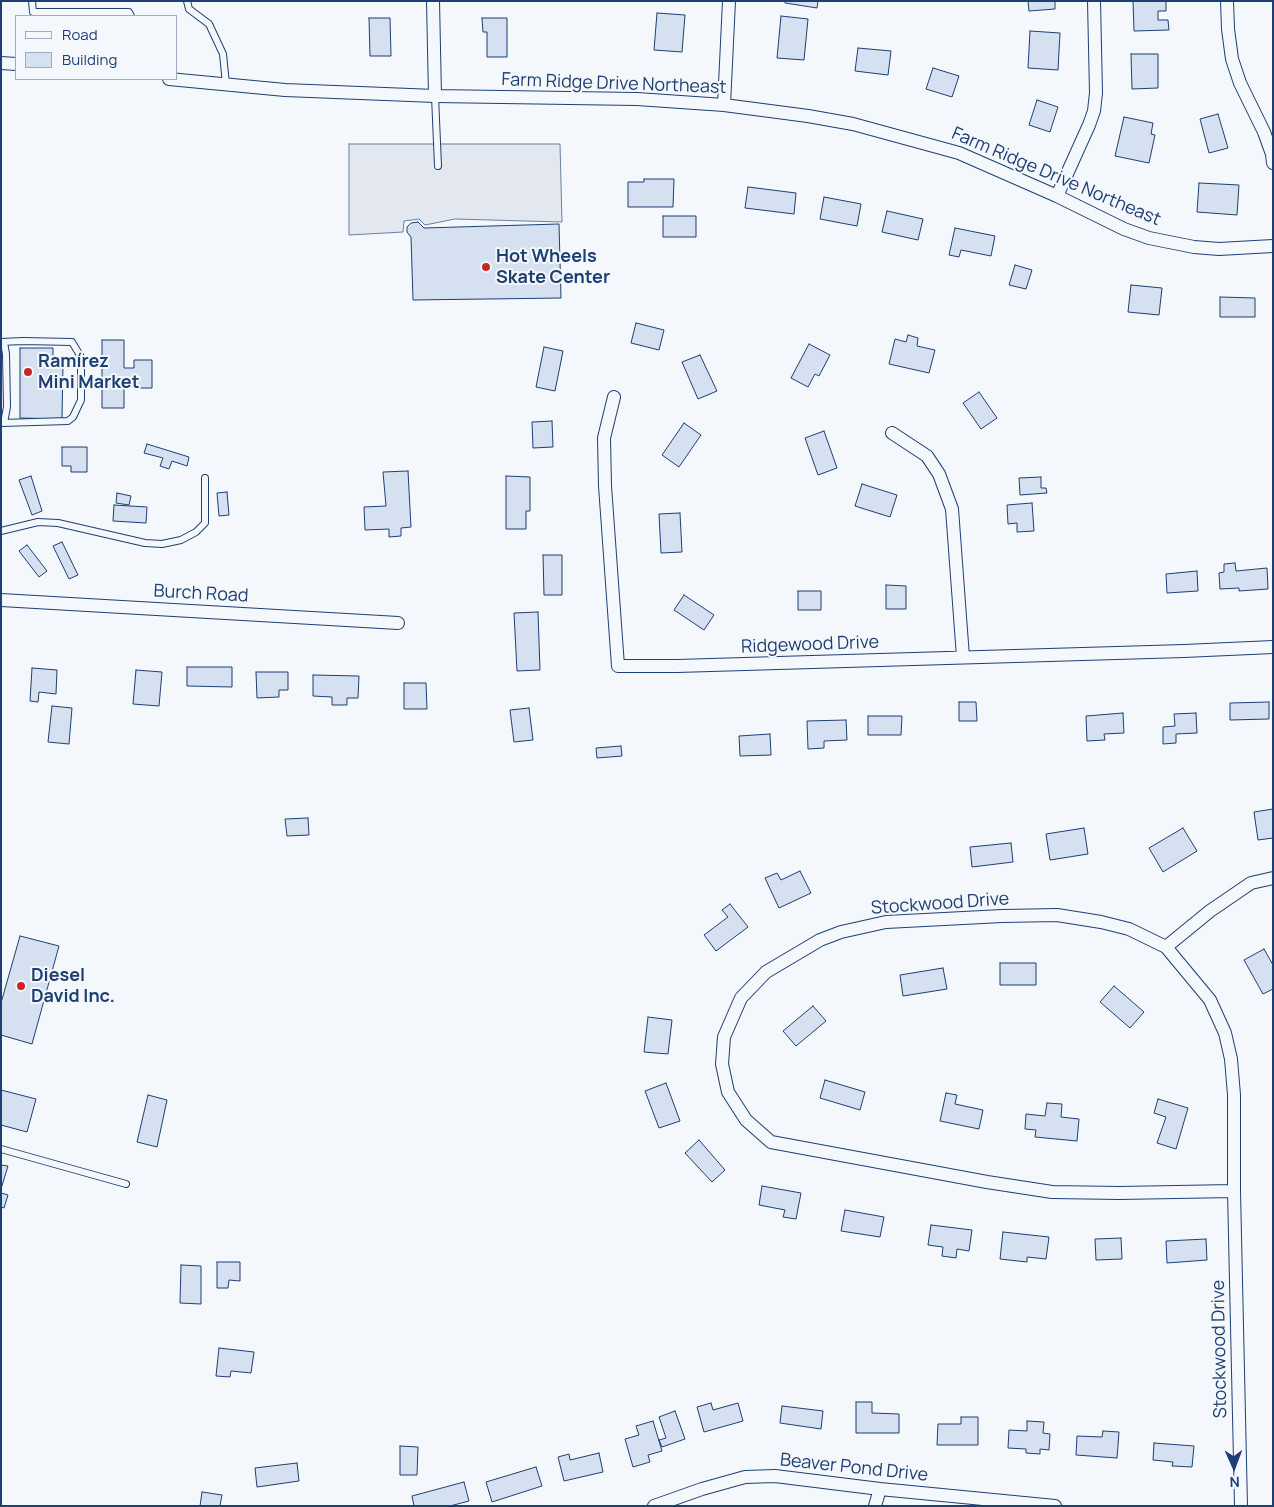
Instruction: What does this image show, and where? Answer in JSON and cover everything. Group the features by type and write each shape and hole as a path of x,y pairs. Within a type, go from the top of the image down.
{"street":[{"path":"433,1 435,96"},
{"path":"724,105 729,1"},
{"path":"1057,196 1094,112 1096,93 1094,1"},
{"path":"1227,1 1232,58 1240,83 1264,132 1272,154 1273,163"},
{"path":"1,63 15,64"},
{"name":"Farm Ridge Drive Northeast","path":"178,80 285,90 435,96 637,99 724,105 808,116 853,124 959,153 1057,196 1124,229 1149,238 1194,247 1219,249 1273,246"},
{"name":"Ridgewood Drive","path":"614,397 604,438 605,486 618,666 677,666 1184,651 1273,646"},
{"path":"892,433 927,456 939,474 952,508 963,657"},
{"name":"Burch Road","path":"1,600 398,623"},
{"path":"1166,948 1210,910 1251,882 1273,878"},
{"name":"Stockwood Drive","path":"1234,1191 1052,1192 987,1182 771,1142 746,1120 728,1092 722,1064 724,1037 741,998 766,972 820,940 840,932 886,922 1057,915 1101,922 1129,929 1166,948 1210,1000 1225,1034 1230,1059 1234,1095 1234,1191 1241,1506"},
{"name":"Beaver Pond Drive","path":"654,1506 745,1476 775,1476 880,1489 1055,1506"},
{"path":"875,1506 880,1489"}],"lane":[{"path":"32,1 32,12 129,12 130,15"},
{"path":"187,1 189,9 209,24 223,54 226,84"},
{"path":"435,96 438,166"},
{"path":"3,342 72,342 81,357 81,400 73,418 68,421 3,423 6,407 6,354 3,342"},
{"path":"1,531 38,522 58,523 145,543 162,544 181,540 196,532 206,523 205,478"},
{"path":"1,1149 126,1184"}],"shaded area":[{"path":"349,144 560,144 562,222 455,219 425,225 419,219 404,221 403,232 349,235"}],"building":[{"path":"785,1 818,1 817,8 785,3"},
{"path":"1028,1 1055,1 1055,9 1029,11"},
{"path":"1133,1 1166,1 1166,11 1158,11 1158,20 1168,20 1169,30 1134,31"},
{"path":"657,13 685,15 682,52 654,50"},
{"path":"781,16 808,19 804,60 777,58"},
{"path":"369,18 390,18 391,56 370,56"},
{"path":"482,18 507,18 507,57 487,57 487,32 483,32"},
{"path":"1030,31 1060,33 1058,70 1028,68"},
{"path":"858,48 891,51 888,75 855,71"},
{"path":"1131,54 1158,54 1158,88 1132,89"},
{"path":"933,68 959,76 952,97 926,89"},
{"path":"1037,100 1058,107 1050,132 1029,125"},
{"path":"1218,114 1228,148 1209,153 1200,119"},
{"path":"1124,117 1153,123 1151,134 1155,135 1149,163 1115,156"},
{"path":"644,179 674,179 673,207 628,207 628,182 644,182"},
{"path":"1199,183 1239,185 1237,215 1197,212"},
{"path":"748,187 796,193 794,214 745,208"},
{"path":"824,197 861,204 857,226 820,219"},
{"path":"887,211 923,219 918,240 882,232"},
{"path":"663,216 696,216 696,237 663,237"},
{"name":"Hot Wheels Skate Center","path":"418,222 424,228 559,224 561,298 413,300 411,237 407,232 407,227 411,223"},
{"path":"955,228 995,236 991,256 961,250 959,257 949,255"},
{"path":"1015,265 1032,270 1026,289 1009,285"},
{"path":"1131,285 1162,288 1159,315 1128,312"},
{"path":"1220,297 1255,298 1255,317 1220,317"},
{"path":"636,323 664,330 659,350 631,343"},
{"path":"908,335 918,338 917,346 935,350 929,373 889,364 895,339 906,342"},
{"path":"102,340 124,340 124,368 134,368 134,360 152,360 152,388 133,388 133,381 124,381 124,408 102,408"},
{"path":"809,344 830,355 819,376 815,374 808,387 791,378"},
{"path":"544,347 563,351 555,391 536,387"},
{"path":"20,348 53,348 53,363 63,363 62,419 20,418"},
{"path":"700,355 717,391 698,399 682,362"},
{"path":"979,392 997,418 981,429 963,403"},
{"path":"552,421 553,447 533,448 532,422"},
{"path":"684,423 701,435 679,467 662,455"},
{"path":"824,431 837,468 818,475 805,438"},
{"path":"147,444 189,457 187,466 172,461 169,469 160,466 163,458 144,453"},
{"path":"62,447 87,447 87,472 71,472 71,466 62,466"},
{"path":"408,471 411,527 401,528 401,536 389,537 389,529 365,530 364,507 386,506 383,472"},
{"path":"31,476 42,511 32,515 19,480"},
{"path":"506,476 530,477 530,511 526,511 526,529 506,529"},
{"path":"1041,477 1041,488 1046,488 1047,493 1020,495 1019,478"},
{"path":"862,484 897,495 890,517 855,506"},
{"path":"227,492 229,515 219,516 217,493"},
{"path":"117,493 131,496 129,505 116,503"},
{"path":"1032,503 1034,531 1017,532 1017,523 1008,524 1007,505"},
{"path":"114,505 147,507 146,523 113,521"},
{"path":"680,513 682,552 661,553 659,514"},
{"path":"62,542 78,575 69,579 53,546"},
{"path":"27,545 47,571 39,577 19,551"},
{"path":"543,555 562,555 562,595 544,595"},
{"path":"1235,563 1236,571 1267,568 1268,589 1239,591 1239,588 1220,589 1219,573 1224,572 1224,564"},
{"path":"1197,571 1198,591 1167,593 1166,574"},
{"path":"886,585 906,586 906,609 886,609"},
{"path":"798,591 821,591 821,610 798,610"},
{"path":"684,595 714,615 704,630 674,610"},
{"path":"538,612 540,670 517,671 514,613"},
{"path":"187,667 232,667 232,687 187,686"},
{"path":"32,668 57,670 56,694 39,692 38,702 30,701"},
{"path":"136,670 162,672 159,706 133,704"},
{"path":"256,672 288,672 288,690 279,690 279,697 257,698"},
{"path":"313,675 359,676 358,698 347,698 347,705 332,705 332,697 313,696"},
{"path":"404,683 426,683 427,709 404,709"},
{"path":"959,702 976,702 977,721 959,721"},
{"path":"1269,702 1269,719 1230,720 1230,703"},
{"path":"52,706 72,708 69,744 48,742"},
{"path":"529,708 533,740 514,742 510,710"},
{"path":"1123,713 1124,733 1104,734 1105,740 1087,741 1086,716"},
{"path":"1196,713 1197,733 1176,734 1176,743 1163,744 1163,727 1175,726 1174,714"},
{"path":"868,716 902,716 901,735 868,735"},
{"path":"846,720 847,740 824,741 824,748 808,749 807,721"},
{"path":"770,734 771,755 740,756 739,736"},
{"path":"621,746 622,756 597,758 596,748"},
{"path":"1273,809 1273,838 1258,840 1254,812"},
{"path":"308,818 309,835 287,836 285,819"},
{"path":"1084,828 1088,854 1050,860 1046,834"},
{"path":"1183,828 1197,851 1163,872 1149,848"},
{"path":"1011,843 1013,862 972,867 970,847"},
{"path":"800,871 811,893 779,908 765,878 777,873 781,880"},
{"path":"730,904 748,927 716,951 704,935 728,917 722,910"},
{"path":"20,936 59,946 32,1044 1,1035 1,1003"},
{"path":"1264,949 1273,965 1273,989 1263,994 1244,960"},
{"path":"1000,963 1036,963 1036,985 1000,985"},
{"path":"943,968 947,989 903,996 900,975"},
{"path":"1114,986 1144,1012 1130,1028 1100,1002"},
{"path":"813,1006 826,1021 796,1046 783,1031"},
{"path":"648,1017 672,1020 668,1054 644,1052"},
{"path":"825,1080 865,1092 860,1110 820,1098"},
{"path":"666,1083 680,1121 659,1128 645,1091"},
{"path":"1,1090 36,1099 27,1132 1,1125"},
{"path":"946,1093 957,1095 955,1104 983,1110 979,1129 940,1121"},
{"path":"148,1095 167,1100 157,1147 137,1142"},
{"path":"1158,1099 1188,1108 1176,1149 1157,1143 1166,1117 1154,1113"},
{"path":"1047,1103 1062,1104 1061,1117 1079,1119 1077,1141 1035,1137 1036,1130 1025,1129 1026,1114 1045,1116"},
{"path":"699,1140 725,1170 712,1182 685,1153"},
{"path":"1,1165 8,1166 1,1189"},
{"path":"762,1186 801,1193 796,1219 783,1217 785,1210 759,1205"},
{"path":"1,1193 8,1195 4,1208 1,1207"},
{"path":"845,1210 884,1217 880,1237 841,1231"},
{"path":"931,1225 972,1230 969,1251 957,1249 956,1258 942,1256 943,1247 928,1245"},
{"path":"1003,1232 1049,1237 1046,1259 1027,1257 1027,1262 1000,1259"},
{"path":"1121,1238 1122,1259 1096,1260 1095,1239"},
{"path":"1206,1239 1207,1260 1167,1263 1166,1241"},
{"path":"217,1262 240,1262 240,1281 229,1280 228,1288 217,1288"},
{"path":"181,1265 201,1266 201,1304 180,1303"},
{"path":"219,1348 254,1352 251,1373 231,1371 230,1377 216,1376"},
{"path":"856,1402 872,1402 872,1413 899,1414 899,1433 856,1433"},
{"path":"711,1403 713,1410 738,1403 743,1421 704,1432 697,1407"},
{"path":"782,1406 823,1411 821,1429 780,1423"},
{"path":"675,1411 685,1439 662,1447 659,1440 666,1438 659,1417"},
{"path":"961,1417 978,1417 978,1445 937,1445 938,1424 961,1424"},
{"path":"653,1421 662,1451 648,1455 650,1462 633,1467 625,1439 639,1435 636,1426"},
{"path":"1027,1421 1044,1422 1043,1433 1050,1434 1049,1450 1040,1449 1040,1454 1026,1453 1026,1449 1008,1448 1009,1430 1027,1431"},
{"path":"1103,1431 1119,1432 1117,1458 1076,1455 1077,1436 1102,1437"},
{"path":"1154,1443 1194,1446 1192,1467 1172,1466 1173,1462 1153,1460"},
{"path":"400,1446 418,1447 417,1475 400,1475"},
{"path":"599,1453 603,1472 564,1481 558,1457 569,1454 570,1460"},
{"path":"297,1463 299,1481 257,1487 255,1468"},
{"path":"536,1467 542,1486 492,1502 486,1482"},
{"path":"464,1482 469,1501 450,1506 414,1506 412,1496"},
{"path":"202,1492 222,1495 220,1506 200,1506"}],"place":[{"name":"Hot Wheels Skate Center","path":"486,267"},
{"name":"Ramírez Mini Market","path":"28,372"},
{"name":"Diesel David Inc.","path":"21,986"}]}
